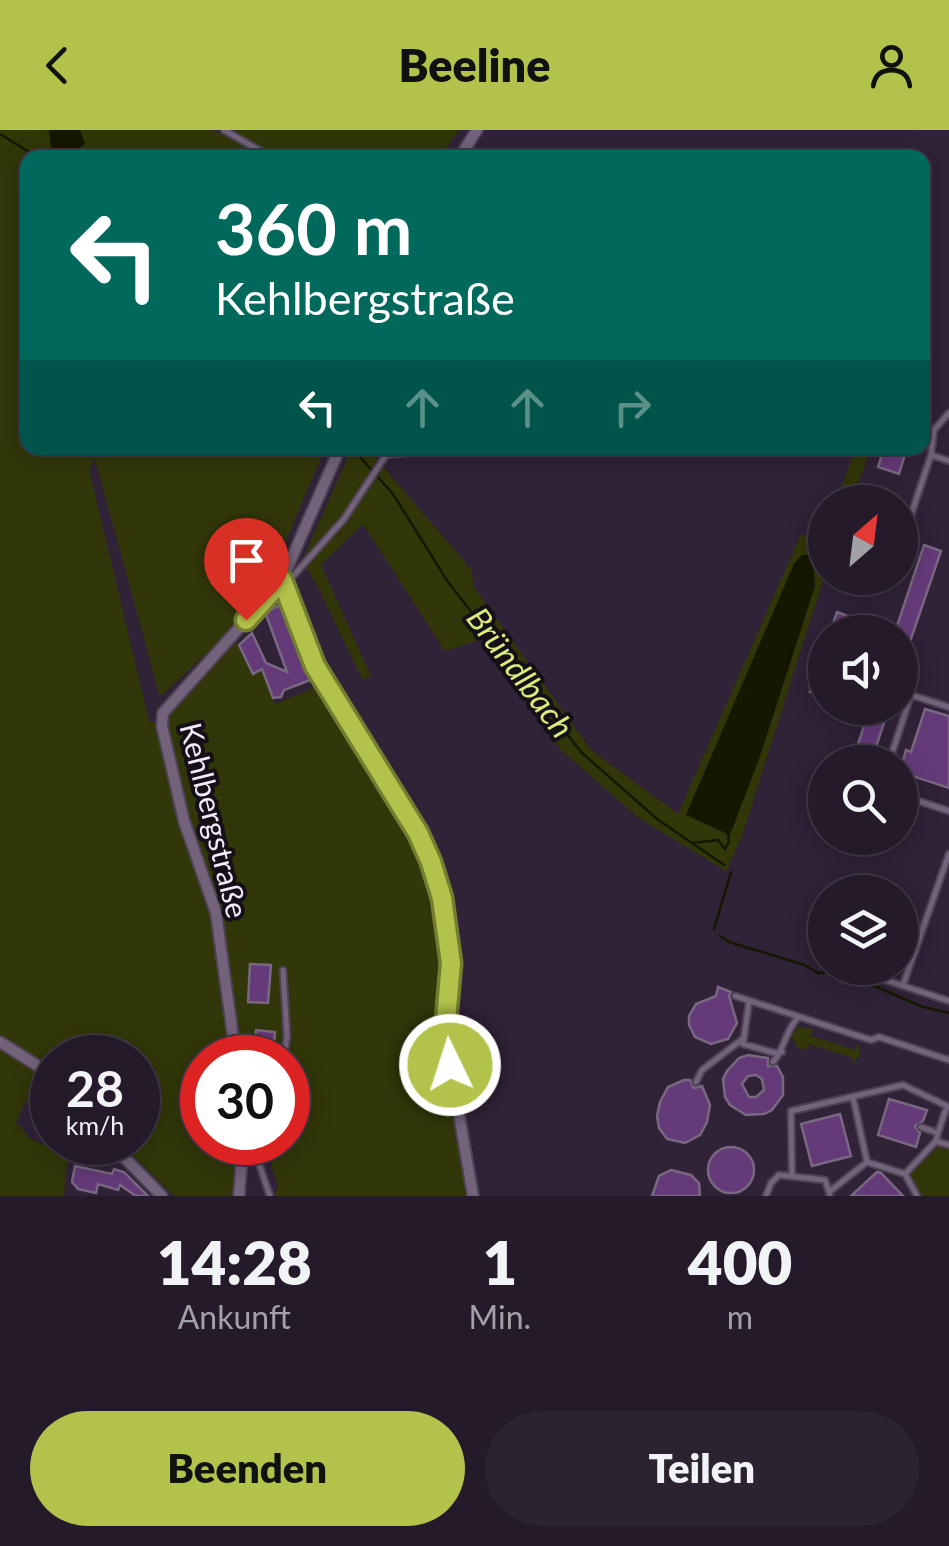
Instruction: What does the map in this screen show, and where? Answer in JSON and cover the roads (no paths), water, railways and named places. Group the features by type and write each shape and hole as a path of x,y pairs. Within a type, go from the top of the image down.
{"street":[{"path":"337,455 282,580 315,666 424,844 442,898 451,963 445,1032 472,1196"},
{"name":"Kehlbergstraße","path":"233,1035 216,913 184,822 162,726 163,714 282,580"},
{"path":"0,1042 30,1061"},
{"path":"132,1165 162,1196"},
{"path":"239,1196 242,1165"}],"lane":[{"path":"224,130 259,150"},
{"path":"918,492 934,430 949,413"},
{"path":"282,580 294,575 344,519 386,455"},
{"path":"930,455 949,461"},
{"path":"894,745 910,695 949,707"},
{"path":"918,801 949,811"},
{"path":"903,986 949,854"},
{"path":"283,970 287,1035"},
{"path":"900,985 949,1000"},
{"path":"734,996 797,1019 871,1040 880,1038 949,1060"},
{"path":"749,1002 743,1044 782,1052"},
{"path":"774,1062 797,1019"},
{"path":"696,1082 702,1070 744,1038"},
{"path":"792,1174 791,1112 903,1085 947,1106 936,1141 904,1174"},
{"path":"854,1097 867,1162"},
{"path":"922,1128 938,1133"},
{"path":"936,1141 949,1146"},
{"path":"867,1162 904,1174 918,1196"},
{"path":"766,1196 779,1175 792,1174 825,1180 829,1194 867,1162"},
{"path":"260,1165 270,1196"}],"waterway":[{"name":"Bründlbach","path":"0,134 26,150"},
{"name":"Bründlbach","path":"358,455 393,494 448,582 581,752 657,819 724,865"},
{"path":"692,843 718,840 725,849 728,834"},
{"name":"Bründlbach","path":"714,929 731,872"},
{"name":"Bründlbach","path":"720,936 818,973 830,972 949,1013"}]}
